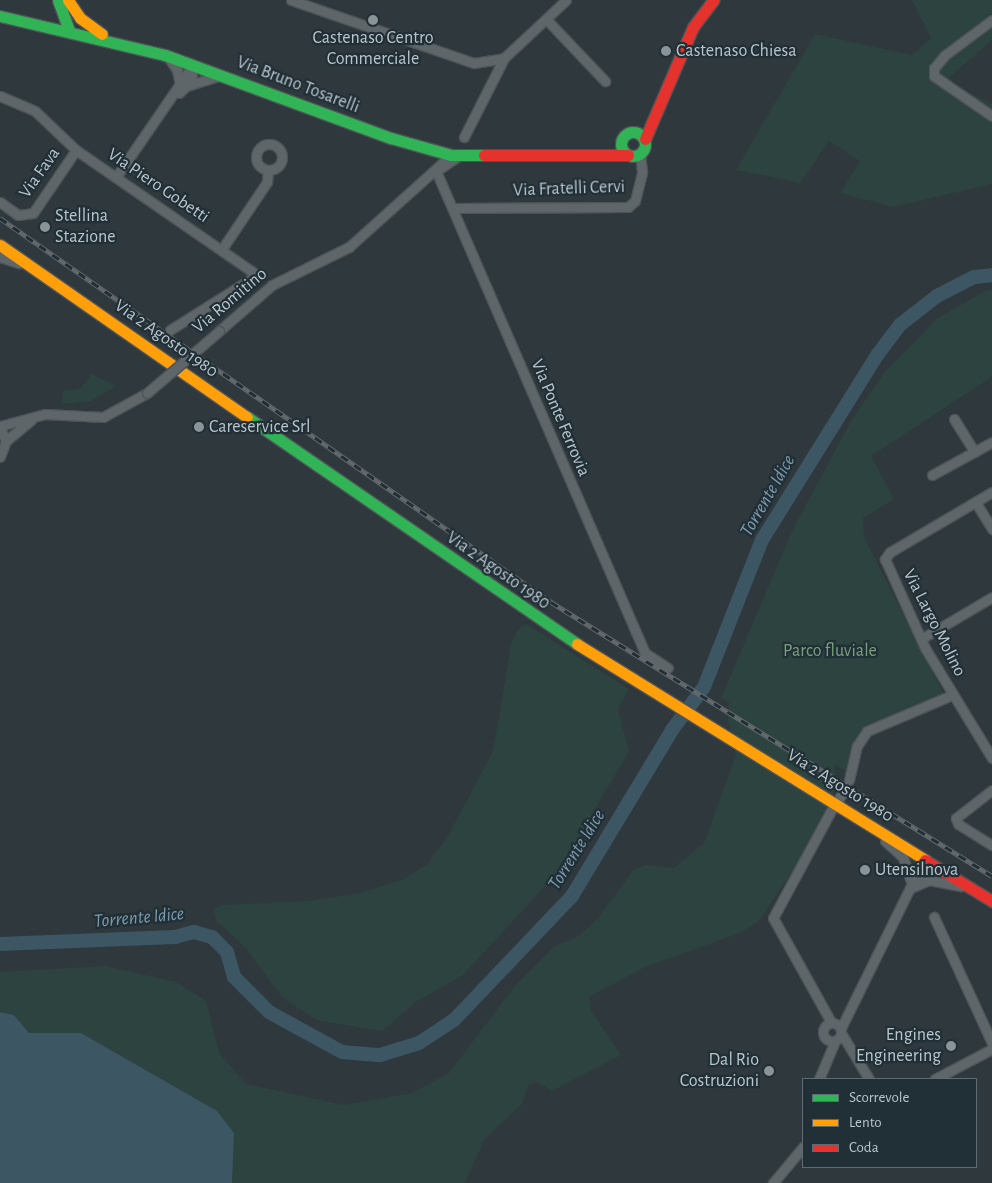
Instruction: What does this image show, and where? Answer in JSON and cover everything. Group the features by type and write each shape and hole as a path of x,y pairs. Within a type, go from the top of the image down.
{"main road":[{"path":"58,0 69,30"},
{"path":"68,0 76,13 111,39"},
{"path":"622,139 634,155 645,139 654,109 693,27 713,0"},
{"path":"69,30 76,13"},
{"name":"Via Bruno Tosarelli","path":"0,16 111,39 165,54 429,150 454,155 634,155"},
{"path":"645,139 632,131 654,109"},
{"name":"Via Bruno Tosarelli","path":"588,154 622,139 632,131"},
{"name":"Via 2 Agosto 1980","path":"0,245 513,603 992,901"}],"street":[{"path":"291,0 474,63 504,58"},
{"path":"464,137 504,58 566,0"},
{"path":"546,19 605,81"},
{"path":"992,20 945,54 934,68 939,82 992,116"},
{"path":"165,54 175,66 182,87"},
{"path":"116,177 182,87 193,65"},
{"path":"182,87 223,75"},
{"name":"Via Fava","path":"0,96 35,111 76,150 33,213 18,215 0,202"},
{"name":"Via Piero Gobetti","path":"76,150 256,274"},
{"path":"429,150 436,159 436,170"},
{"name":"Via Romitino","path":"0,426 33,418 103,417 147,394 272,285 349,247 454,155"},
{"name":"Via Fratelli Cervi","path":"454,208 628,207 635,201 642,172 634,155"},
{"path":"222,249 267,182 268,170"},
{"name":"Via Ponte Ferrovia","path":"436,170 645,653 668,668"},
{"path":"0,257 42,274"},
{"name":"Via Romitino","path":"170,330 256,274"},
{"path":"0,457 6,441 33,418"},
{"path":"954,419 975,452"},
{"path":"0,426 6,441"},
{"path":"932,475 992,442"},
{"name":"Via Largo Molino","path":"992,492 890,552 885,559 921,639 952,695 992,758"},
{"path":"976,503 992,528"},
{"path":"921,639 992,597"},
{"path":"849,780 857,746 867,731 952,695"},
{"path":"992,790 956,818 992,845"},
{"path":"832,810 773,918 825,1009 830,1023 839,1035 850,1042 868,1078"},
{"path":"867,824 903,856 911,886"},
{"path":"923,881 933,865"},
{"path":"819,1078 852,1001 911,886 933,865"},
{"path":"911,886 923,881 975,890"},
{"path":"934,917 990,1039"},
{"path":"826,1060 825,1038 830,1023 852,1001"},
{"path":"990,1039 992,1024"},
{"path":"825,1038 839,1035"},
{"path":"937,1078 992,1049"},
{"path":"773,1183 802,1149"}],"green space":[{"path":"912,0 992,0 992,40 950,77 950,83 992,104 992,184 893,207 840,193 860,161 829,141 800,183 736,170 815,34 912,55 931,38"},
{"name":"Parco fluviale","path":"987,290 992,290 992,377 871,456 894,499 863,518 864,537 944,694 862,729 852,746 847,772 835,765 833,811 759,921 740,933 645,967 589,997 591,1011 621,1055 552,1091 537,1082 528,1085 522,1104 484,1140 465,1183 232,1183 234,1133 217,1111 81,1033 29,1033 14,1015 0,1012 0,972 105,966 176,982 206,1001 219,1053 246,1084 344,1105 412,1093 449,1073 514,987 555,946 579,936 598,918 634,869 646,865 674,868 704,843 736,755 728,720 729,702 721,698 793,529 851,421 885,372 938,318"},
{"path":"92,374 116,386 91,401 62,404 63,391 80,389"},
{"path":"526,624 629,689 618,709 629,751 558,872 462,976 417,1001 382,1031 316,1020 282,997 245,947 216,920 214,909 222,905 309,901 359,893 402,880 427,864 447,838 493,751 511,645 517,630"}],"water":[{"path":"0,1012 14,1015 29,1033 81,1033 217,1111 234,1133 232,1183 0,1183"}],"waterway":[{"name":"Torrente Idice","path":"0,944 175,937 194,932 212,937 227,952 234,977 269,1012 342,1052 380,1055 419,1043 454,1020 572,896 672,730 704,687 762,540 878,354 901,324 937,296 974,277 992,275"}],"railway":[{"path":"0,218 551,602 992,876"}],"traffic: fast":[{"path":"58,0 69,30"},
{"path":"0,16 165,55 391,138 451,155 484,155"},
{"path":"633,132 642,135 645,144 642,153 633,156 624,153 621,144 624,135 633,132"},
{"path":"247,417 577,644"}],"traffic: slow":[{"path":"68,0 80,18 102,34"},
{"path":"0,245 247,417"},
{"path":"577,644 925,860"}],"traffic: jam":[{"path":"645,139 693,27 713,0"},
{"path":"484,155 628,155"},
{"path":"925,860 992,901"}],"place":[{"name":"Castenaso Centro Commerciale","path":"373,20"},
{"name":"Castenaso Chiesa","path":"666,51"},
{"name":"Stellina Stazione","path":"45,227"},
{"name":"Careservice Srl","path":"199,427"},
{"name":"Utensilnova","path":"865,870"},
{"name":"Engines Engineering","path":"951,1046"},
{"name":"Dal Rio Costruzioni","path":"769,1071"}]}
